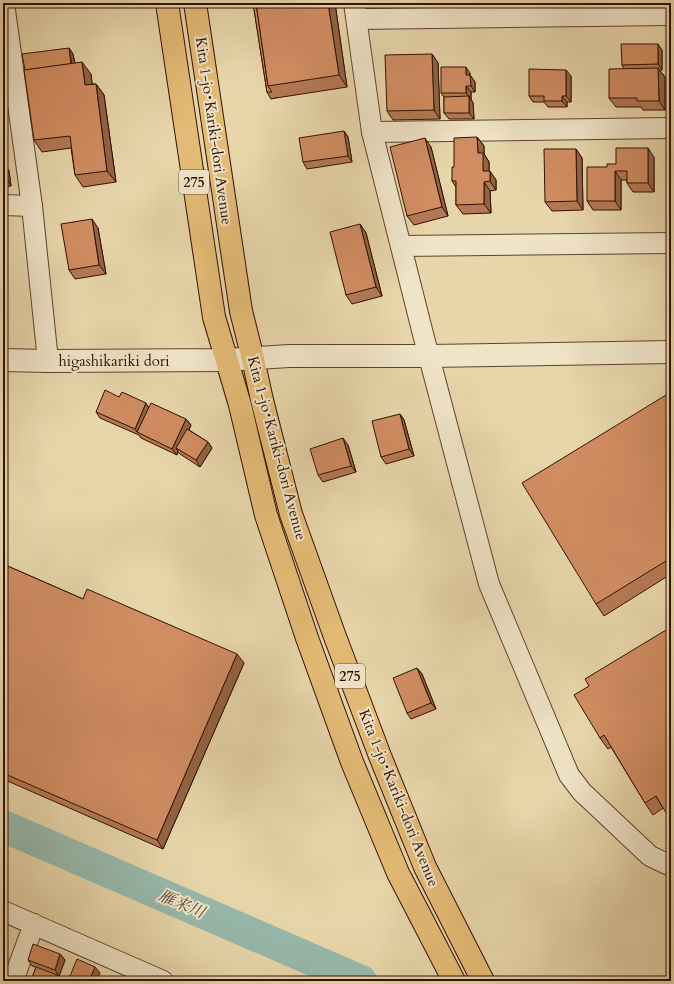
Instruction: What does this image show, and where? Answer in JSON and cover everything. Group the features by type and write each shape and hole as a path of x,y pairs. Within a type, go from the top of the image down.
{"highway":[{"name":"Kita 1-jo･Kariki-dori Avenue","path":"167,3 214,317 240,405 266,515 307,638 347,748 398,873 454,981"},
{"name":"Kita 1-jo･Kariki-dori Avenue","path":"195,3 240,311 291,514 380,756 425,867 483,981"}],"street":[{"path":"4,3 32,206 48,361"},
{"path":"671,15 574,9 355,11 372,132 489,584 569,775 582,792 650,856 671,866"},
{"path":"372,132 671,128"},
{"path":"3,205 32,206"},
{"path":"401,246 671,243"},
{"name":"higashikariki dori","path":"3,360 226,360 289,356 429,356 671,352"},
{"path":"3,911 34,924 125,973 163,981"},
{"path":"13,981 34,924"}],"building":[{"path":"253,3 256,3 268,86 272,92 267,92"},
{"path":"256,3 328,3 339,75 268,86"},
{"path":"621,44 658,44 658,64 622,65"},
{"path":"69,48 71,64 25,70 22,54"},
{"path":"432,54 434,110 387,111 385,55"},
{"path":"82,62 85,85 96,84 107,171 75,175 70,136 34,140 24,70"},
{"path":"441,67 466,67 466,75 470,75 471,86 466,86 466,93 441,93"},
{"path":"658,68 659,101 637,101 637,98 609,98 609,69"},
{"path":"529,69 566,70 566,96 562,96 562,101 544,101 544,96 529,96"},
{"path":"469,96 469,113 444,113 444,97"},
{"path":"344,131 348,156 303,162 299,138"},
{"path":"477,137 478,153 483,153 483,171 490,171 490,181 484,182 484,204 456,205 456,181 452,181 452,167 454,167 454,138"},
{"path":"425,138 442,207 407,216 390,147"},
{"path":"616,148 648,148 648,183 627,183 627,171 615,171 615,201 587,201 587,167 607,167 607,164 616,164"},
{"path":"544,149 576,149 577,201 545,202"},
{"path":"3,165 5,165 7,179 3,180"},
{"path":"92,219 99,265 69,270 61,224"},
{"path":"360,224 376,287 346,295 330,232"},
{"path":"105,390 119,397 122,392 146,403 135,429 96,412"},
{"path":"671,392 671,558 596,604 522,483"},
{"path":"151,403 186,419 172,449 137,432"},
{"path":"400,414 409,449 381,457 372,421"},
{"path":"187,429 208,442 196,460 176,448"},
{"path":"343,438 351,466 318,475 310,449"},
{"path":"3,564 83,599 87,589 237,654 157,840 3,773"},
{"path":"671,627 671,821 656,796 645,803 604,735 600,738 574,695 589,686 585,679"},
{"path":"417,668 431,703 407,713 393,678"},
{"path":"33,944 60,954 55,970 28,960"},
{"path":"77,959 95,967 89,981 68,981"},
{"path":"36,967 57,975 55,981 31,981"}],"waterway":[{"name":"雁来川","path":"3,826 361,981"}]}
